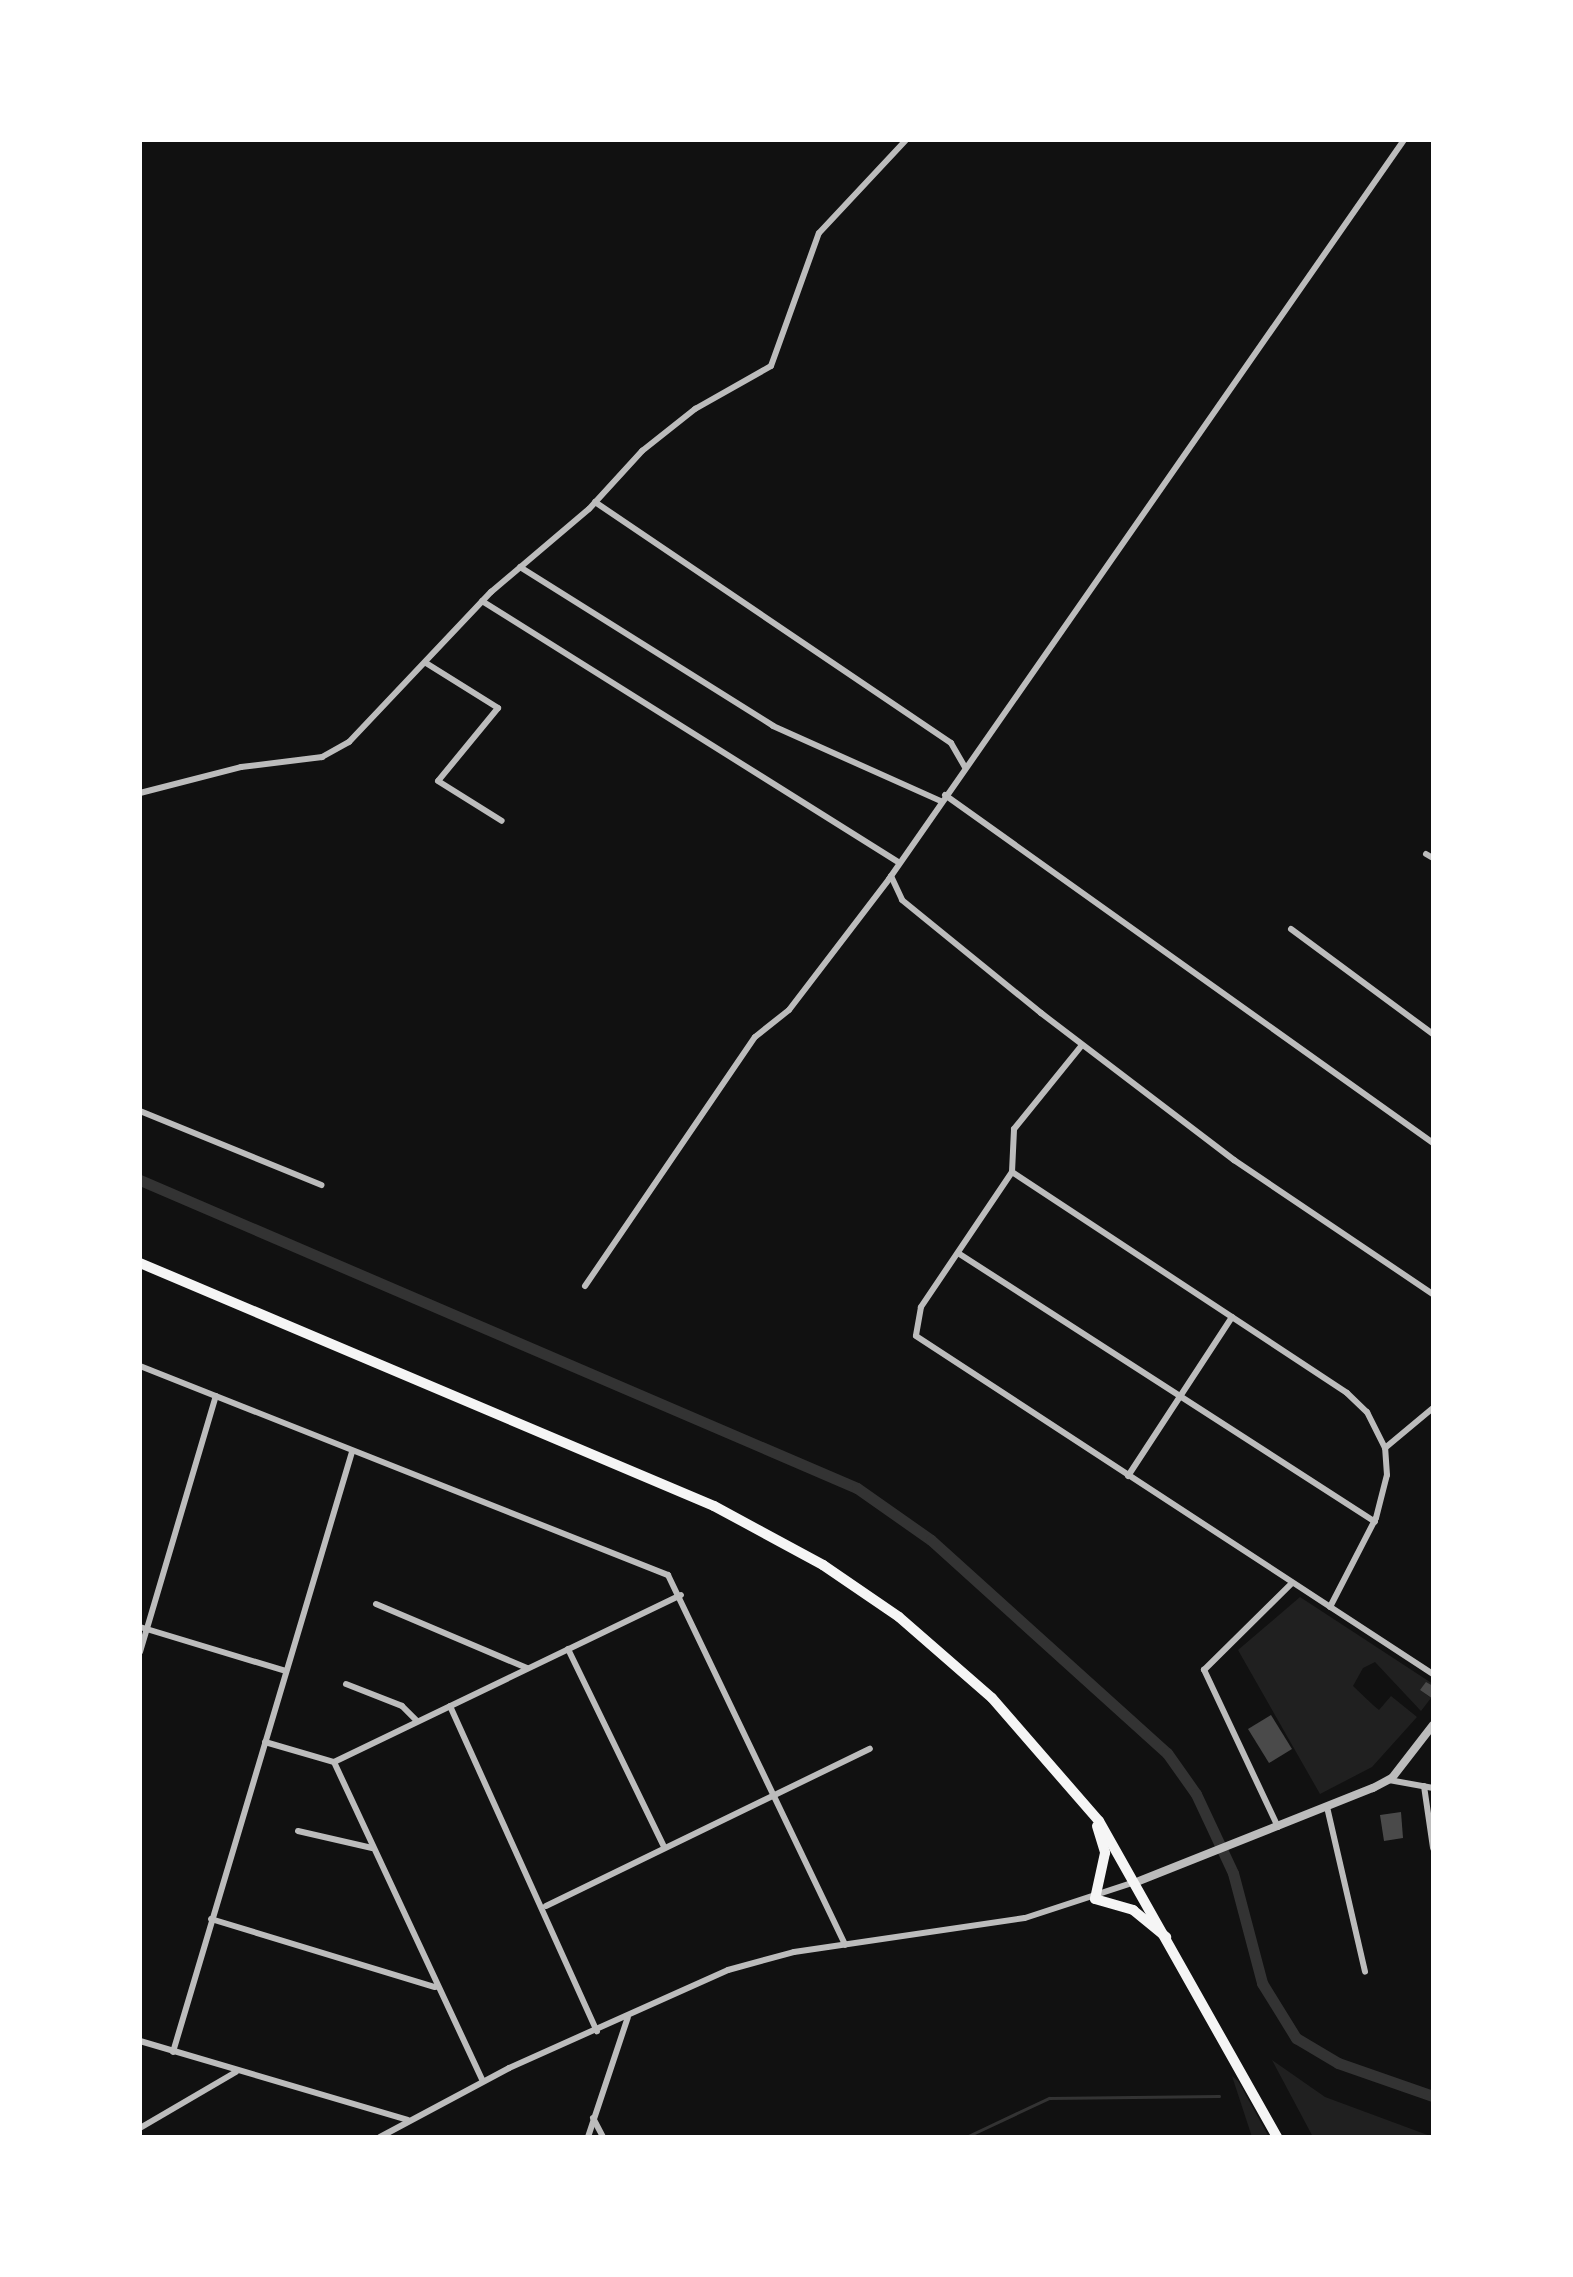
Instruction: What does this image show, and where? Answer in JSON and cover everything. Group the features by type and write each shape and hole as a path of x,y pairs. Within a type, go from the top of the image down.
{"main road":[{"path":"140,1263 627,1467 806,1555 966,1673 1096,1816 1139,1881 1277,2137"},
{"path":"1096,1816 1105,1853 1095,1899 1133,1910 1170,1939"}],"street":[{"path":"140,793 338,752 482,601 595,502 675,423 771,366 819,233 906,140"},
{"path":"585,1286 755,1037 789,1010 891,875 897,861 1212,425 1404,140"},
{"path":"595,502 951,743 965,767"},
{"path":"520,567 773,726 943,798 1433,1143"},
{"path":"482,601 897,861"},
{"path":"426,663 498,708 494,721 438,781 502,821"},
{"path":"891,875 902,900 1082,1045 1234,1160 1433,1294"},
{"path":"1291,929 1433,1034"},
{"path":"1082,1045 1014,1129 1012,1172 916,1317 916,1336 1433,1674"},
{"path":"140,1111 321,1185"},
{"path":"1012,1172 1347,1393 1367,1412 1385,1448 1387,1475 1375,1522 1330,1607"},
{"path":"958,1253 1375,1522"},
{"path":"1128,1476 1232,1317"},
{"path":"140,1366 668,1575 681,1595 776,1790 845,1945"},
{"path":"140,1652 143,1628 216,1396"},
{"path":"1385,1448 1433,1408"},
{"path":"173,2052 352,1452"},
{"path":"1278,1827 1204,1670 1292,1583"},
{"path":"265,1742 334,1762 681,1595"},
{"path":"376,1604 527,1668"},
{"path":"143,1628 286,1671"},
{"path":"568,1649 663,1845"},
{"path":"346,1684 402,1706 417,1721"},
{"path":"450,1706 546,1906 597,2031"},
{"path":"380,2137 483,2081 748,1963 1025,1918 1095,1899 1388,1780 1433,1725"},
{"path":"546,1906 776,1790 870,1749"},
{"path":"334,1762 435,1987 483,2081"},
{"path":"1388,1780 1433,1788"},
{"path":"1424,1786 1433,1848"},
{"path":"1327,1807 1365,1972"},
{"path":"298,1831 372,1848"},
{"path":"211,1919 435,1987"},
{"path":"588,2137 628,2017"},
{"path":"140,2041 236,2072 408,2120"},
{"path":"140,2128 236,2072"},
{"path":"593,2118 603,2137"}],"shaded area":[{"path":"1300,1597 1433,1684 1420,1690 1431,1698 1421,1711 1375,1662 1363,1668 1353,1686 1373,1705 1379,1710 1391,1696 1417,1717 1372,1767 1320,1794 1238,1650"},
{"path":"1272,2060 1325,2097 1433,2137 1313,2137"},
{"path":"1232,2076 1238,2081 1269,2137 1252,2137"}],"building":[{"path":"1426,1682 1433,1686 1433,1699 1420,1690"},
{"path":"1271,1715 1292,1749 1269,1763 1248,1729"},
{"path":"1401,1812 1403,1838 1384,1841 1380,1815"}],"waterway":[{"path":"140,1180 857,1488 931,1540 1167,1753 1196,1794 1233,1873 1262,1983 1296,2038 1338,2063 1433,2096"},
{"path":"966,2137 1049,2098 1219,2096"}]}
